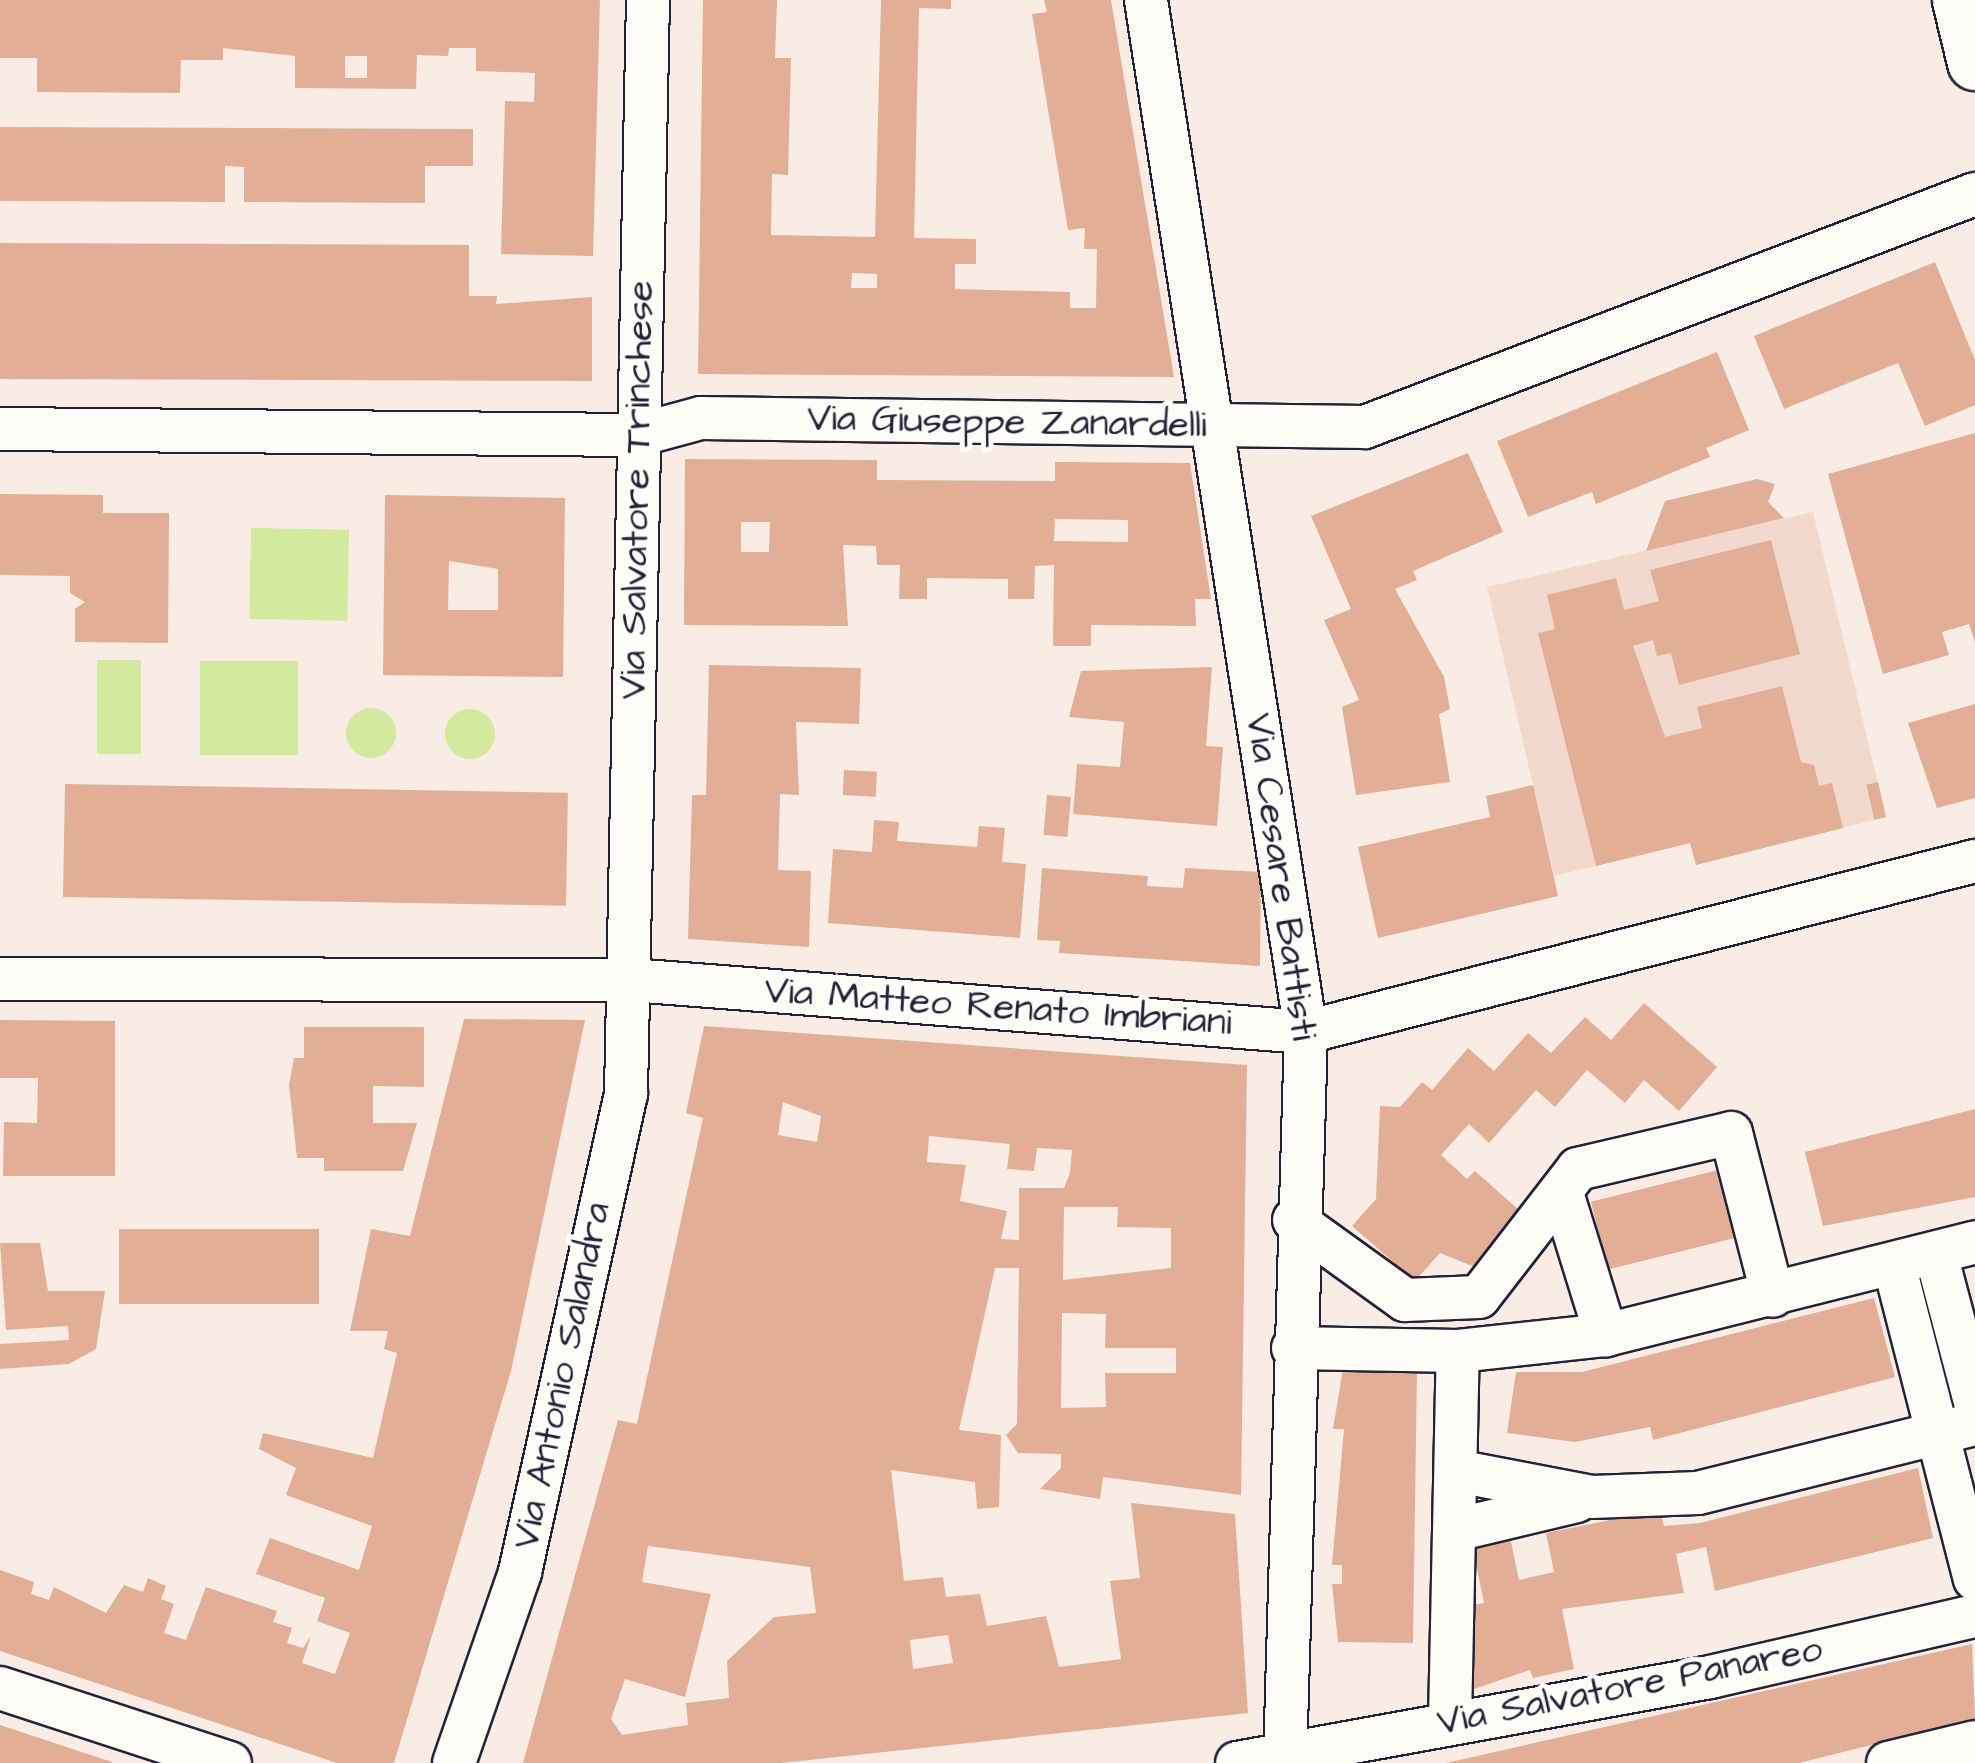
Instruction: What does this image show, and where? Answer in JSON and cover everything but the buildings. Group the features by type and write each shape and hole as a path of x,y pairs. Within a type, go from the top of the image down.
{"street":[{"name":"Via Salvatore Trinchese","path":"631,980 648,0"},
{"name":"Via Cesare Battisti","path":"1146,0 1306,1032 1294,1220 1285,1760"},
{"path":"1960,0 1975,62"},
{"name":"Via Giuseppe Zanardelli","path":"0,430 638,435 680,418 1365,427 1975,194"},
{"name":"Via Matteo Renato Imbriani","path":"0,979 631,980 1306,1032 1975,862"},
{"name":"Via Antonio Salandra","path":"454,1763 524,1554 626,1094 631,980"},
{"path":"1294,1220 1405,1300 1479,1297 1578,1169 1732,1134 1773,1296"},
{"path":"1562,1193 1606,1335"},
{"path":"1293,1348 1458,1351 1606,1335 1895,1268 1956,1250 1975,1402"},
{"path":"1895,1268 1956,1429 1975,1578"},
{"path":"1450,1721 1458,1351"},
{"path":"1456,1530 1592,1497 1698,1493 1956,1429"},
{"path":"1457,1470 1592,1497"},
{"name":"Via Salvatore Panareo","path":"1237,1763 1285,1760 1450,1721 1710,1677 1975,1616"},
{"path":"0,1688 230,1763"},
{"path":"1888,1763 1975,1742"}],"shaded area":[{"path":"1813,512 1886,817 1696,865 1690,843 1554,876 1487,587"}],"green space":[{"path":"251,528 349,530 347,621 249,619"},
{"path":"97,660 141,660 141,754 97,754"},
{"path":"200,661 298,661 298,755 200,755"},
{"path":"371,708 389,715 396,733 389,751 371,758 353,751 346,733 353,715"},
{"path":"470,709 488,716 495,734 488,752 470,759 452,752 445,734 452,716"}]}
